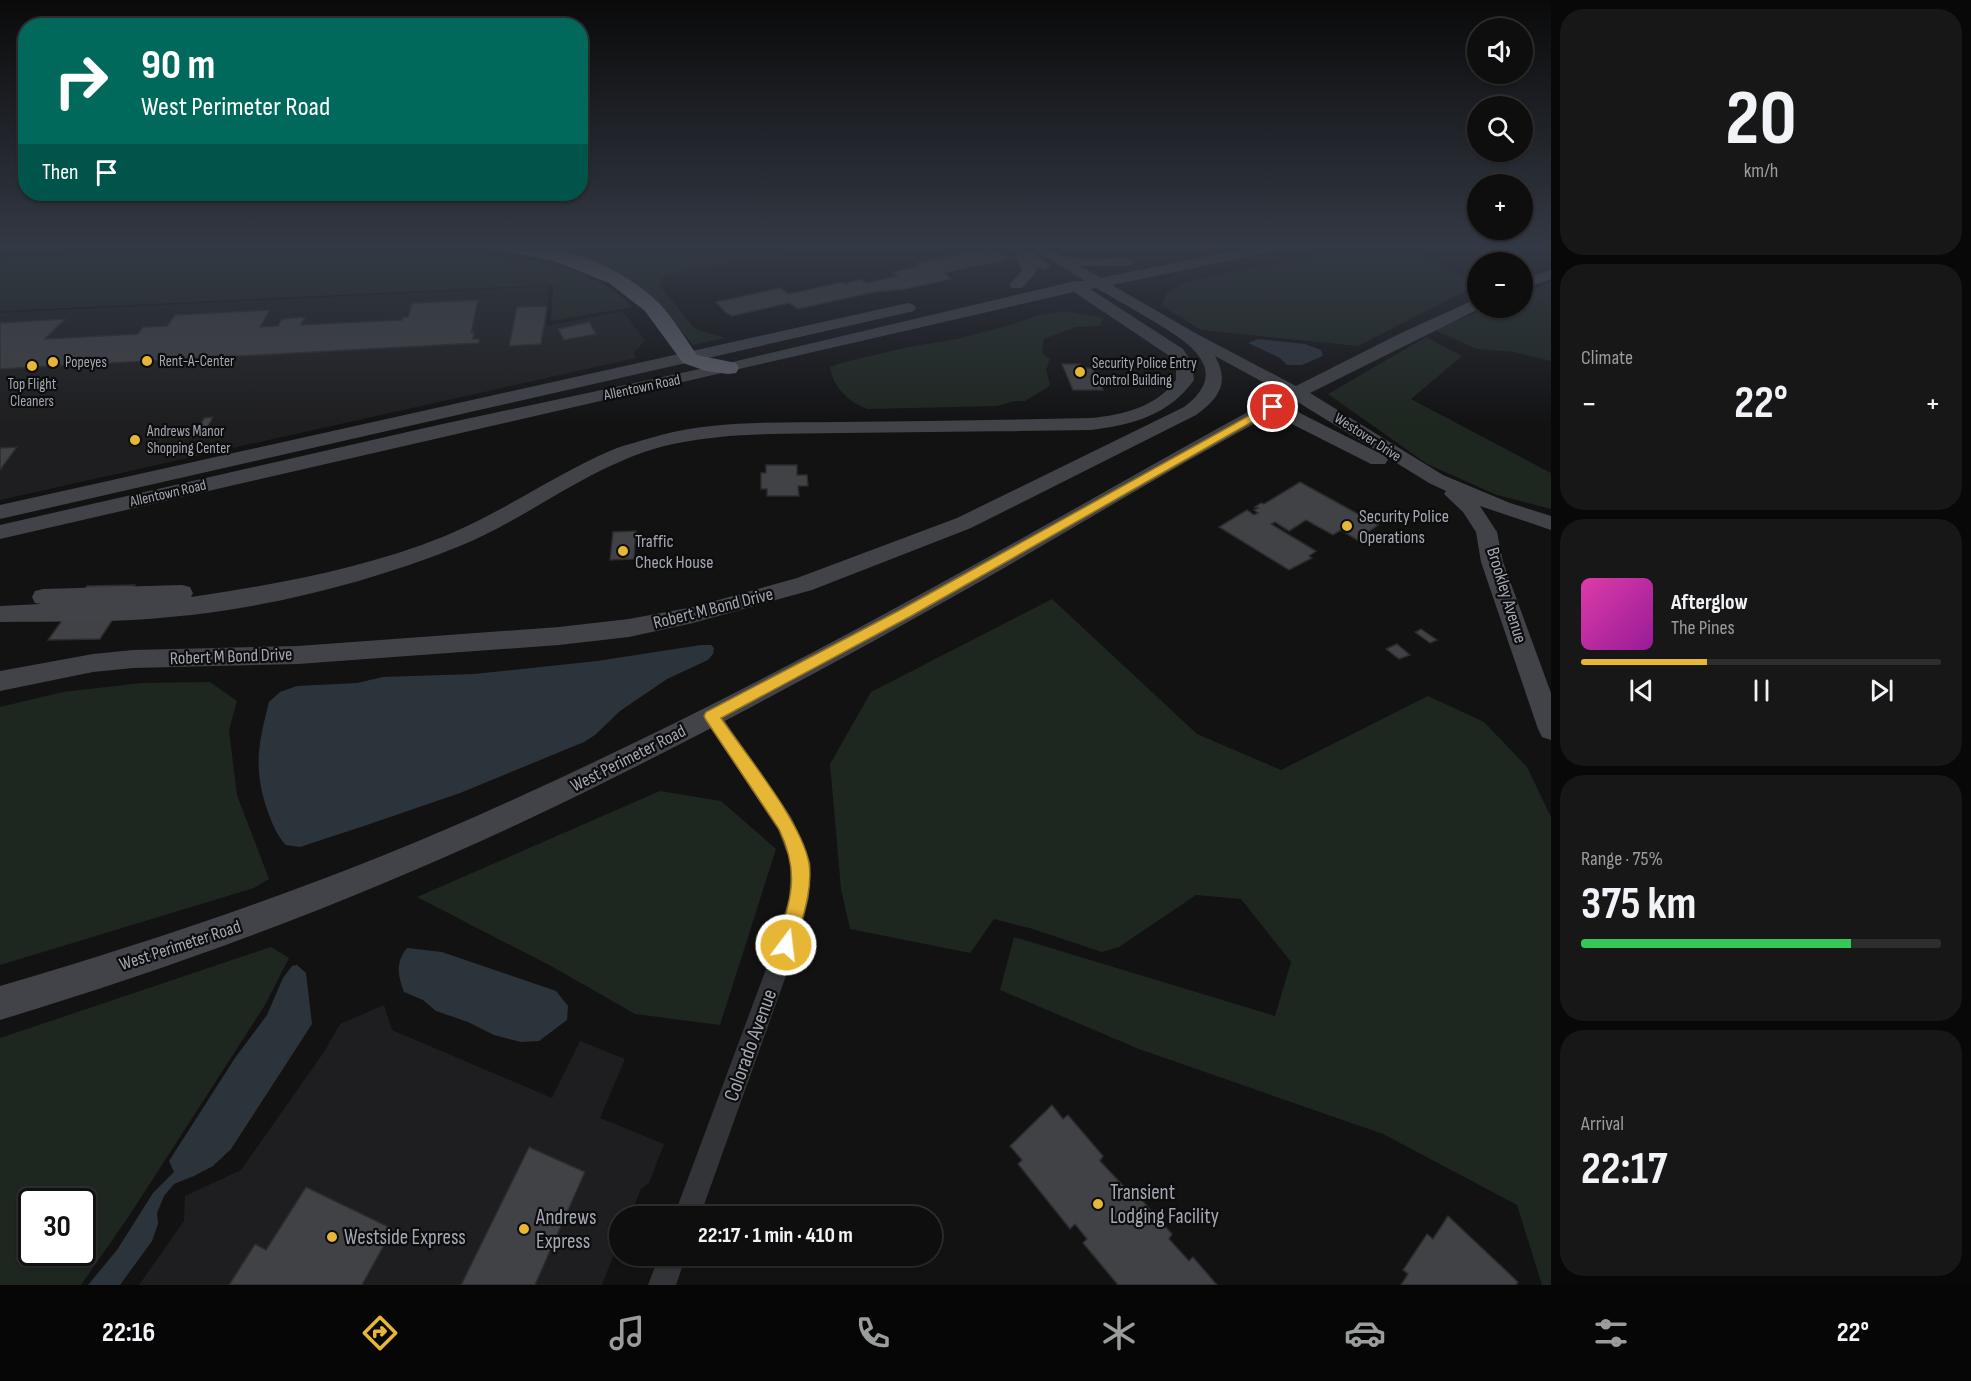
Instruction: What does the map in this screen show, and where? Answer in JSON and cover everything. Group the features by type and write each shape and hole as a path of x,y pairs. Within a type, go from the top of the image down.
{"highway":[{"path":"649,305 687,357 701,364 728,368"}],"street":[{"name":"Allentown Road","path":"0,532 997,305"},
{"path":"994,306 1006,305"},
{"path":"1076,305 1115,312"},
{"path":"0,610 26,605 234,599 344,578 428,551 500,519 606,459 668,439 717,431 756,429 1091,424 1130,418 1174,395 1185,380 1184,363 1168,345 1107,305"},
{"name":"Robert M Bond Drive","path":"0,681 70,667 134,659 298,655 596,632 693,615 804,584 964,523 1201,404 1211,393 1215,375 1205,354 1190,336 1135,305"},
{"path":"1150,305 1163,321"},
{"name":"Allentown Road","path":"0,512 919,306"},
{"name":"West Perimeter Road","path":"0,1003 274,914 400,864 587,780 907,612 1297,393 1421,329 1467,308"},
{"name":"Westover Drive","path":"1190,336 1297,393 1436,479 1551,525"},
{"name":"Westover Drive","path":"1273,407 1435,490 1453,502 1479,528"},
{"name":"Brookley Avenue","path":"1436,479 1468,504 1479,528 1492,548 1492,562 1551,729"},
{"path":"1479,528 1507,516 1524,514"},
{"path":"1492,562 1499,555 1502,533 1509,526 1530,522 1551,525"},
{"path":"0,619 17,622 126,620 215,609 234,599"},
{"name":"Colorado Avenue","path":"691,1206 786,945 799,898 801,864 785,824 712,716"},
{"path":"662,1285 669,1266"}],"shaded area":[{"path":"0,305 128,305 0,311"},
{"name":"Andrews Manor Shopping Center","path":"163,305 548,305 546,326 623,311 645,341 633,353 636,358 0,500 0,313"},
{"path":"552,305 631,305 633,307 551,321"},
{"path":"660,305 675,305 695,329 725,338 693,345"},
{"path":"1161,305 1438,305 1358,346 1201,330"},
{"path":"1533,305 1551,305 1551,361 1514,352 1477,349 1434,330 1467,317 1533,318"},
{"path":"1065,311 1104,318 1100,326 1076,327 1044,339 1043,354 1050,359 1046,369 1050,384 1025,401 1014,401 997,406 868,409 843,394 834,381 830,367 908,347 957,339 1040,315"},
{"path":"1426,337 1462,356 1411,399 1551,473 1551,509 1497,495 1427,464 1328,394"},
{"path":"1258,339 1305,344 1321,350 1323,356 1302,365 1287,365 1280,358 1248,343"},
{"path":"1052,599 1197,734 1281,770 1428,696 1484,722 1527,767 1551,817 1551,1285 1542,1285 1517,1205 1383,1134 1139,1049 1000,990 1014,937 1275,1016 1291,962 1241,899 1196,895 1119,947 1102,952 1033,929 994,919 970,953 850,929 841,889 830,764 871,692"},
{"path":"711,645 714,648 708,660 667,679 620,711 595,735 584,742 460,793 300,847 286,845 277,834 271,821 260,783 259,757 269,702 280,692 297,686 357,683 383,677 474,674 597,661"},
{"path":"210,682 237,701 229,730 237,795 269,879 254,888 0,965 0,707 63,692 141,683"},
{"path":"660,791 721,801 776,849 720,1025 635,1014 551,966 417,897"},
{"path":"271,947 289,958 265,1005 96,1263 96,1188 18,1188 18,1266 94,1266 81,1285 0,1285 0,1038"},
{"path":"407,948 442,952 556,991 568,1006 567,1020 539,1041 521,1042 494,1035 468,1022 436,1011 423,1000 404,992 400,980 399,964"},
{"path":"297,965 306,973 312,1024 231,1149 213,1166 174,1184 164,1196 157,1213 158,1224 152,1241 120,1285 88,1285 117,1250 153,1193 174,1172 169,1161 235,1058 267,1015 283,978 292,966"},
{"path":"384,1005 392,1030 552,1098 580,1041 625,1059 600,1118 664,1144 649,1183 641,1189 634,1206 609,1206 609,1266 602,1285 139,1285 184,1221 185,1196 241,1170 324,1052 340,1024"}],"building":[{"path":"411,305 477,305 471,333 474,332 473,339 479,339 479,343 0,369 0,323 65,319 45,339 138,334 143,327 167,326 175,315 270,310 260,327 278,326 282,319 305,317 301,325 402,320 403,317 408,317 411,308 409,308"},
{"path":"719,305 780,305 732,316"},
{"path":"792,305 816,305 798,309"},
{"path":"547,306 541,344 509,346 517,307"},
{"path":"589,322 596,334 564,340 558,329"},
{"name":"Security Police Entry Control Building","path":"1062,364 1080,364 1082,368 1092,368 1103,390 1073,390"},
{"path":"213,417 205,432 216,432 213,436 182,438 184,434 196,433 204,418"},
{"path":"17,447 0,470 0,448"},
{"path":"766,465 797,465 797,475 807,475 808,486 798,486 799,496 767,496 767,489 761,489 761,473 766,473"},
{"name":"Security Police Operations","path":"1300,482 1378,525 1357,540 1341,530 1333,535 1306,520 1289,531 1275,522 1271,524 1316,551 1309,556 1312,558 1289,570 1219,527 1247,510 1254,515 1258,513 1254,510 1258,508 1255,507"},
{"name":"Traffic Check House","path":"636,531 634,559 610,560 613,532"},
{"path":"135,585 100,639 48,640 87,586"},
{"path":"1421,629 1437,640 1430,643 1415,632"},
{"path":"1397,644 1410,655 1399,659 1386,649"},
{"name":"Transient Lodging Facility","path":"1052,1105 1063,1119 1068,1115 1103,1156 1100,1161 1129,1192 1132,1189 1172,1234 1169,1239 1189,1261 1193,1257 1217,1285 1118,1285 1083,1243 1087,1239 1075,1224 1070,1229 1018,1164 1022,1160 1010,1146"},
{"name":"Andrews Express","path":"529,1147 585,1172 535,1285 461,1285"},
{"name":"Westside Express","path":"306,1187 393,1229 362,1285 229,1285 255,1244 266,1250"},
{"path":"1448,1216 1518,1282 1516,1285 1401,1285 1408,1274 1403,1270 1427,1234 1433,1239"}],"place":[{"name":"Rent-A-Center","path":"147,361"},
{"name":"Popeyes","path":"53,362"},
{"name":"Top Flight Cleaners","path":"32,366"},
{"name":"Security Police Entry Control Building","path":"1080,372"},
{"name":"Andrews Manor Shopping Center","path":"135,440"},
{"name":"Security Police Operations","path":"1347,526"},
{"name":"Traffic Check House","path":"623,551"},
{"name":"Transient Lodging Facility","path":"1098,1204"},
{"name":"Andrews Express","path":"524,1229"},
{"name":"Westside Express","path":"332,1237"}],"route":[{"path":"786,945 799,898 801,864 785,824 712,716 907,612 1273,407"}]}
